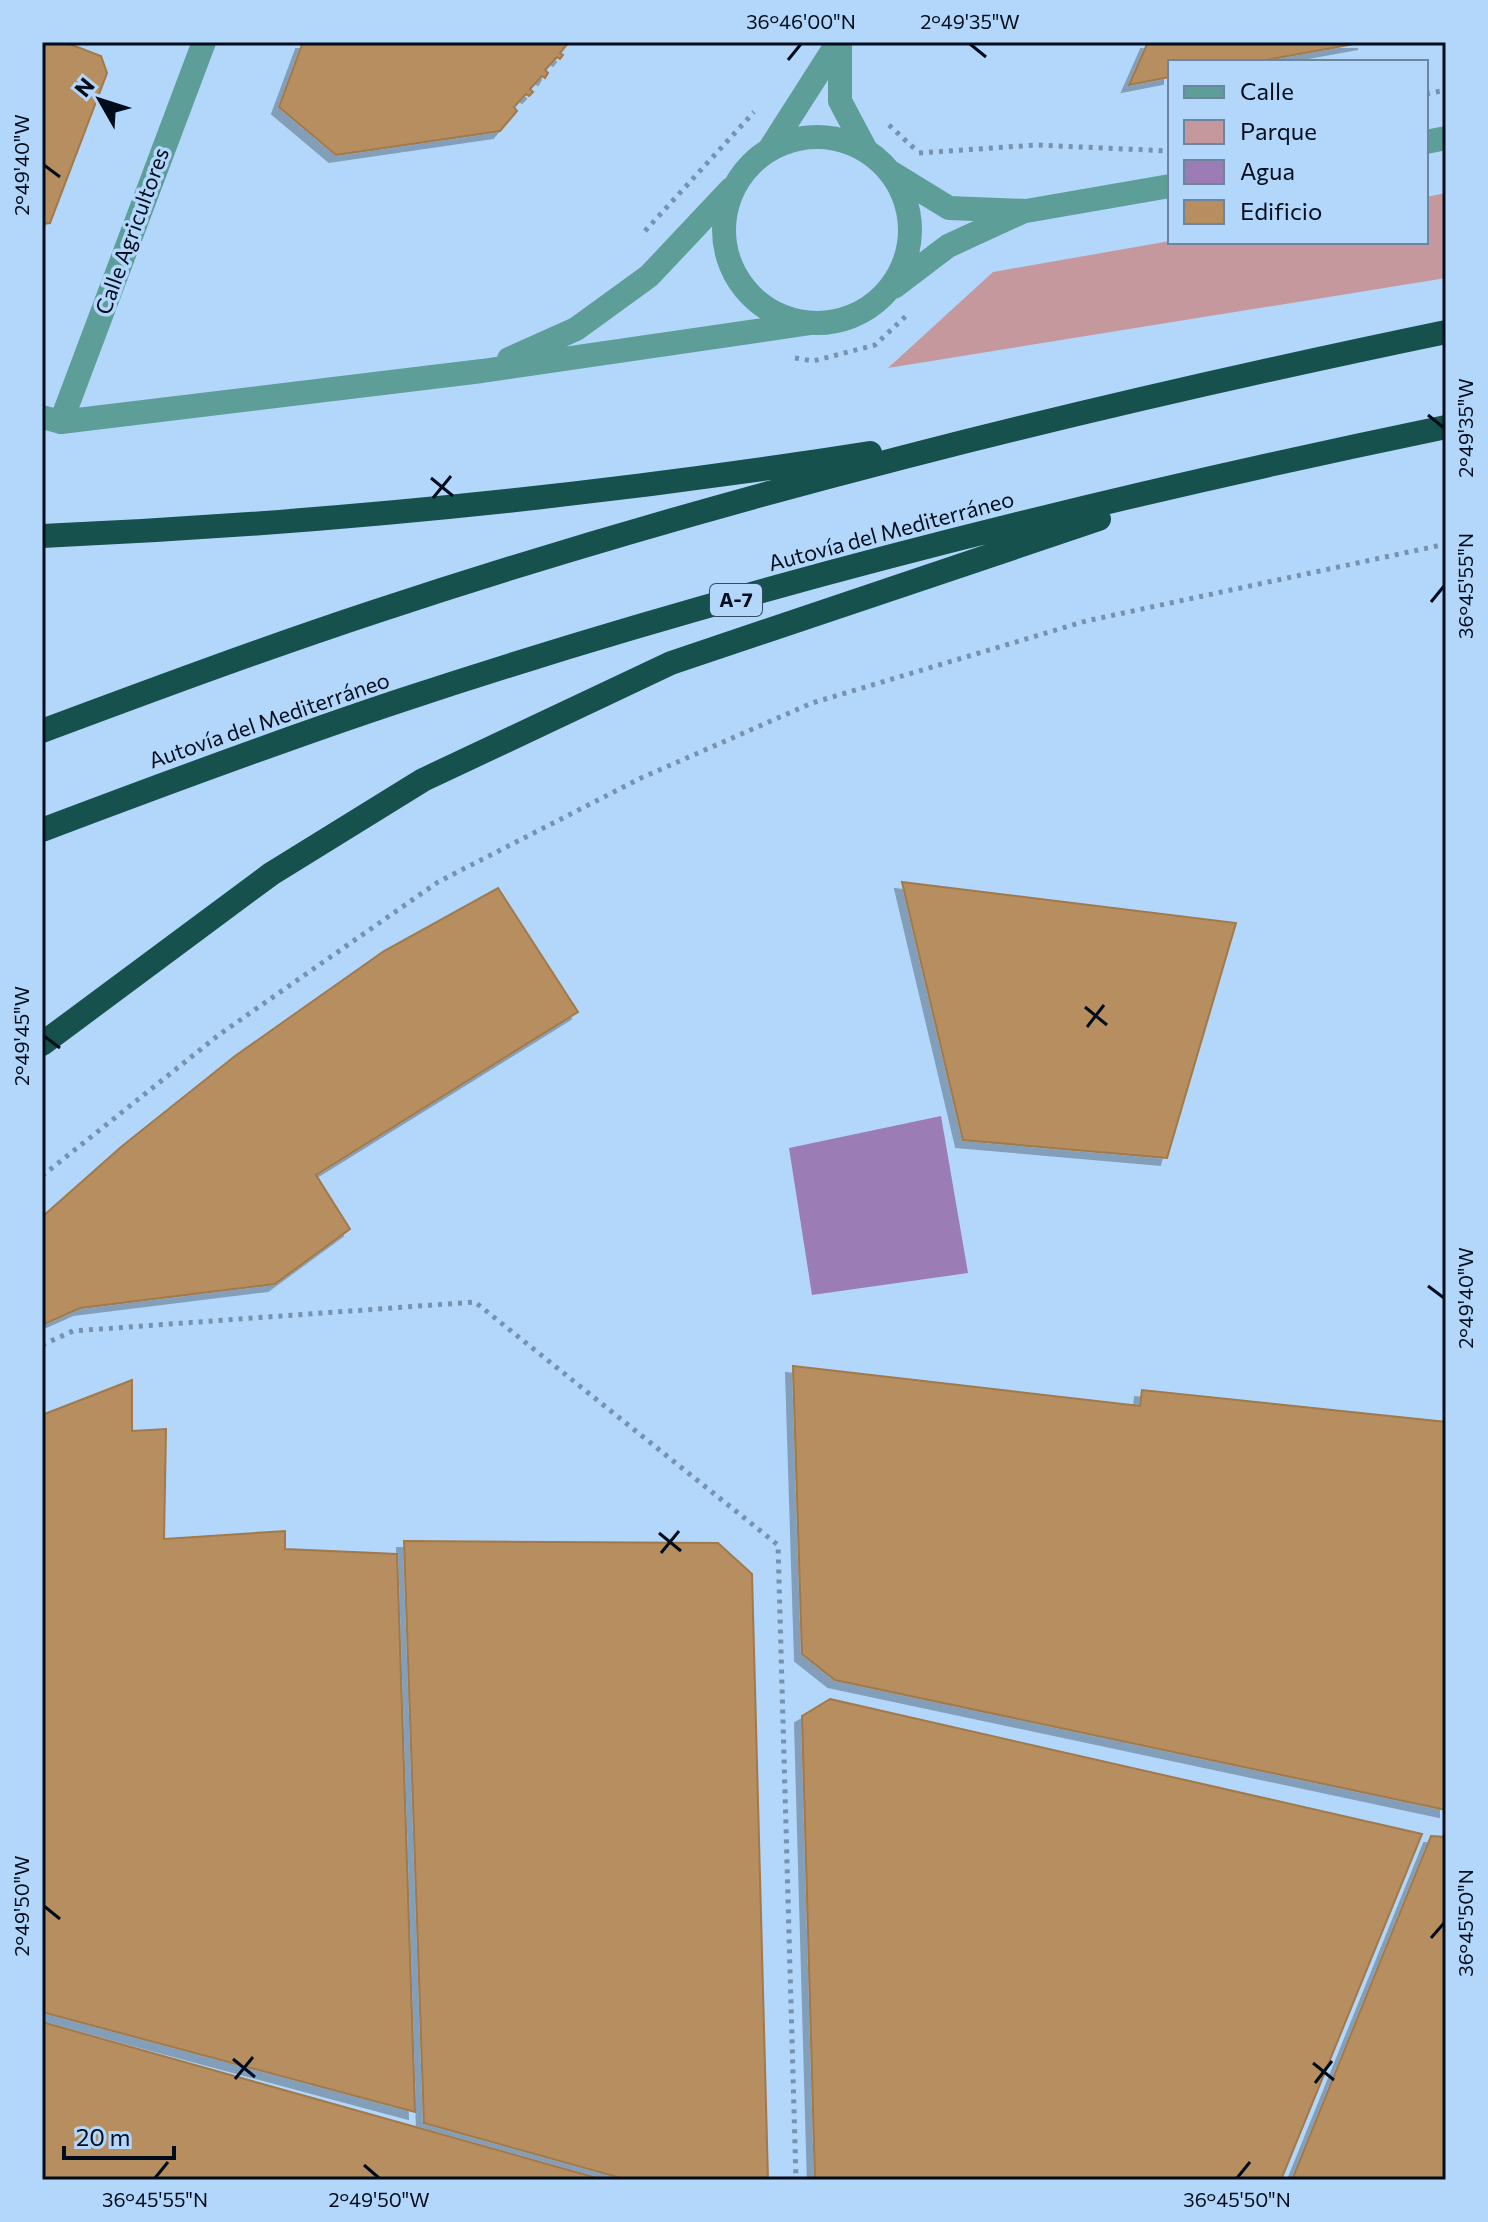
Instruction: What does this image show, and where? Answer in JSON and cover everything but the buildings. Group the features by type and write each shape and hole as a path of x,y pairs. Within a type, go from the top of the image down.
{"highway":[{"path":"42,731 374,612 629,533 987,435 1446,332"},
{"name":"Autovía del Mediterráneo","path":"42,830 403,700 655,622 1009,525 1446,427"},
{"path":"42,536 198,529 483,503 749,472 987,435"},
{"path":"42,1044 271,874 436,773 671,663 1251,470"}],"street":[{"path":"769,150 839,42"},
{"path":"839,42 840,101 866,150"},
{"name":"Calle Agricultores","path":"52,419 201,43"},
{"path":"482,371 576,329 637,285 649,276 751,164 769,150 793,140 818,137 843,140 866,150 890,172 949,208 1026,211 1168,186"},
{"path":"880,298 897,276 908,250 910,223 904,196 890,172"},
{"path":"736,183 725,213 725,244 735,274 754,299 780,316 811,323"},
{"path":"52,419 482,371 836,321 860,312 948,246 1026,211"}],"path":[{"path":"637,240 754,112"},
{"path":"890,172 919,153 1036,145 1168,151"},
{"path":"788,357 813,361 875,345 918,304"},
{"path":"42,1176 220,1034 438,882 641,778 812,703 1086,621 1446,544"},
{"path":"42,1345 73,1331 475,1302 778,1545 796,2180"}],"green space":[{"path":"1446,193 1446,278 888,368 993,272 1168,241 1168,244 1428,244 1428,197"}],"water":[{"path":"941,1116 968,1273 812,1295 789,1148"}]}
